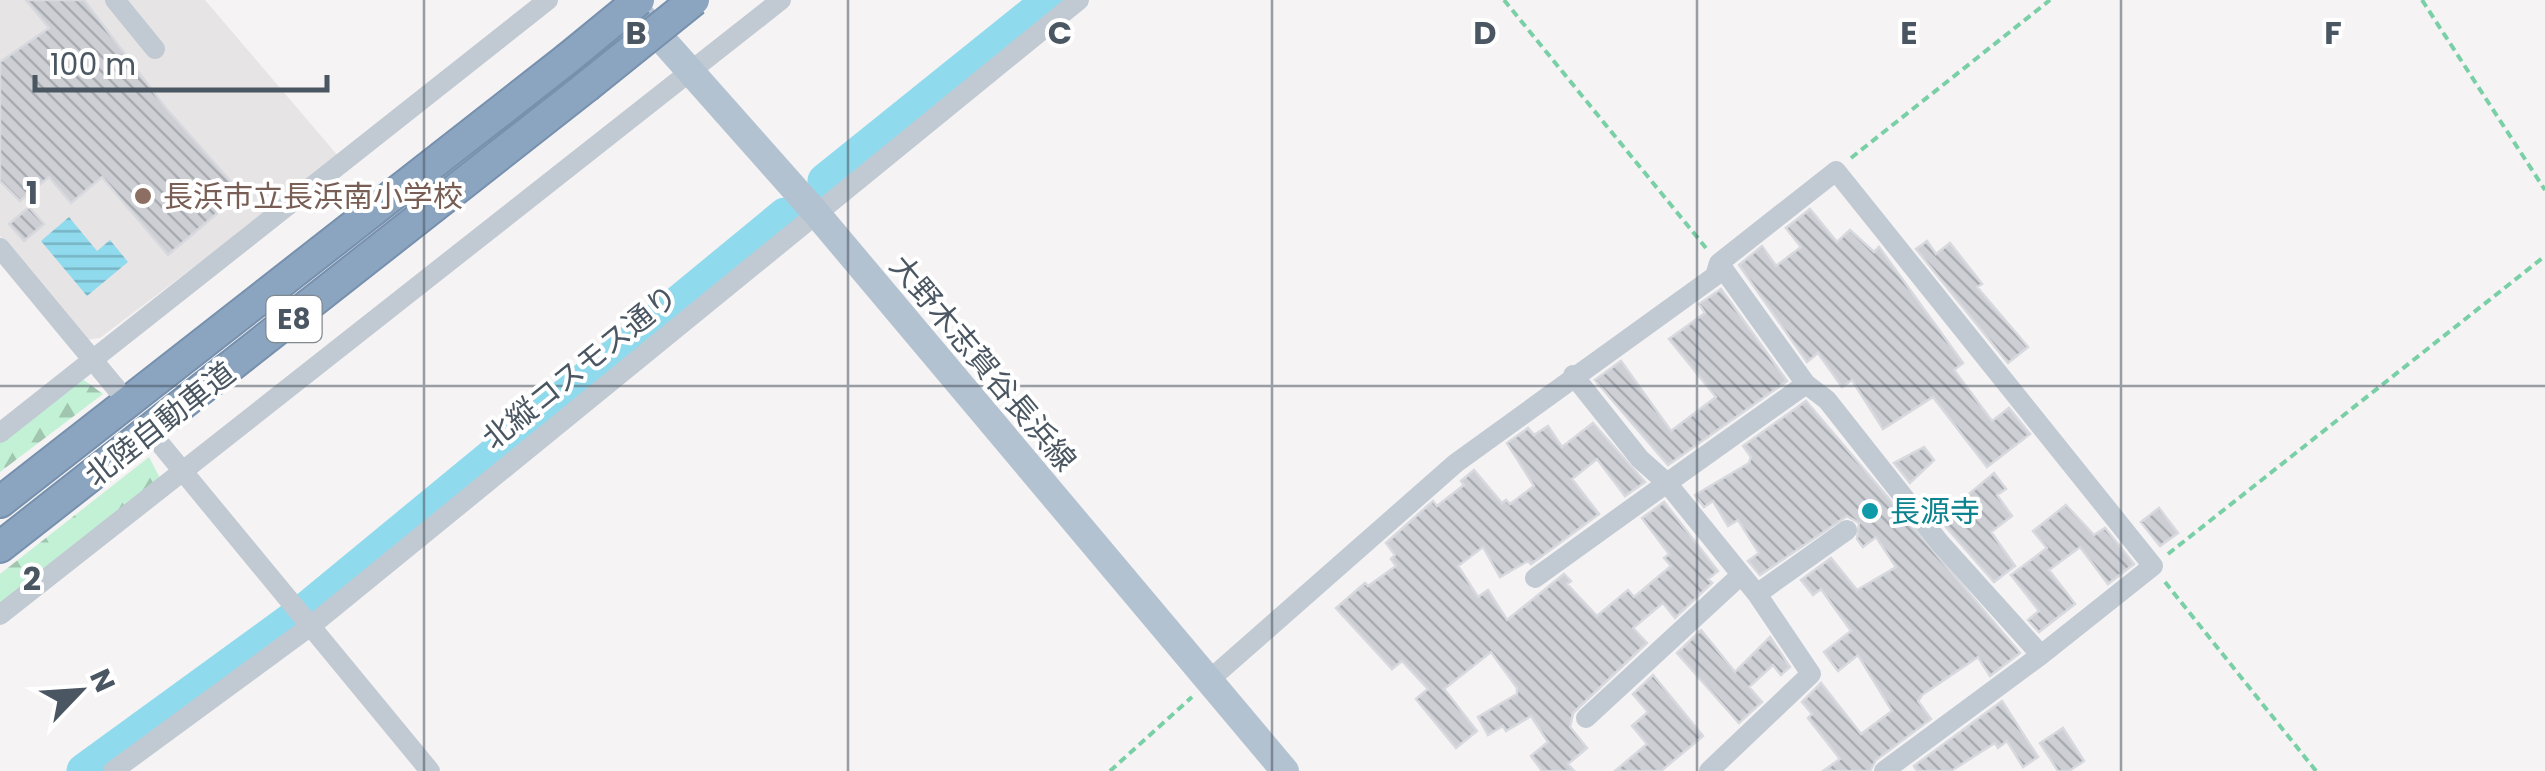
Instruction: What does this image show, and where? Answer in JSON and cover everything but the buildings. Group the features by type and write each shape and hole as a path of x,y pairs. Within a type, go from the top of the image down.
{"highway":[{"name":"北陸自動車道","path":"0,502 639,0"},
{"name":"北陸自動車道","path":"0,548 694,0"}],"main road":[{"name":"大野木志賀谷長浜線","path":"627,0 816,213 1285,771"}],"street":[{"path":"114,0 156,49"},
{"path":"0,433 548,0"},
{"path":"0,615 782,0"},
{"name":"北縦コスモス通り","path":"112,771 1079,0"},
{"path":"1208,682 1456,463 1714,276 1719,263 1836,171 2153,566 1884,771"},
{"path":"0,248 116,388"},
{"path":"1719,263 1806,384 1827,400 1940,543 2041,654"},
{"path":"1573,375 1640,459 1667,484 1758,594 1811,674 1709,771"},
{"path":"1536,578 1806,384"},
{"path":"162,446 430,771"},
{"path":"1758,594 1847,530"},
{"path":"1586,718 1741,575"}],"path":[{"path":"1504,0 1719,263"},
{"path":"1836,171 2050,0"},
{"path":"2422,0 2545,190"},
{"path":"2316,771 2153,566 2545,256"},
{"path":"1110,771 1208,682"}],"shaded area":[{"name":"長浜市立長浜南小学校","path":"0,0 205,0 339,157 100,338 85,340 0,236"}],"green space":[{"path":"81,378 103,394 0,472 0,439"},
{"path":"149,457 162,482 0,607 0,574"}],"water":[{"path":"69,217 97,251 110,240 128,262 87,296 41,241"}],"waterway":[{"path":"825,181 1050,0"},
{"path":"84,771 308,608 785,215"}],"place":[{"name":"長浜市立長浜南小学校","path":"143,196"},
{"name":"長源寺","path":"1870,511"}]}
